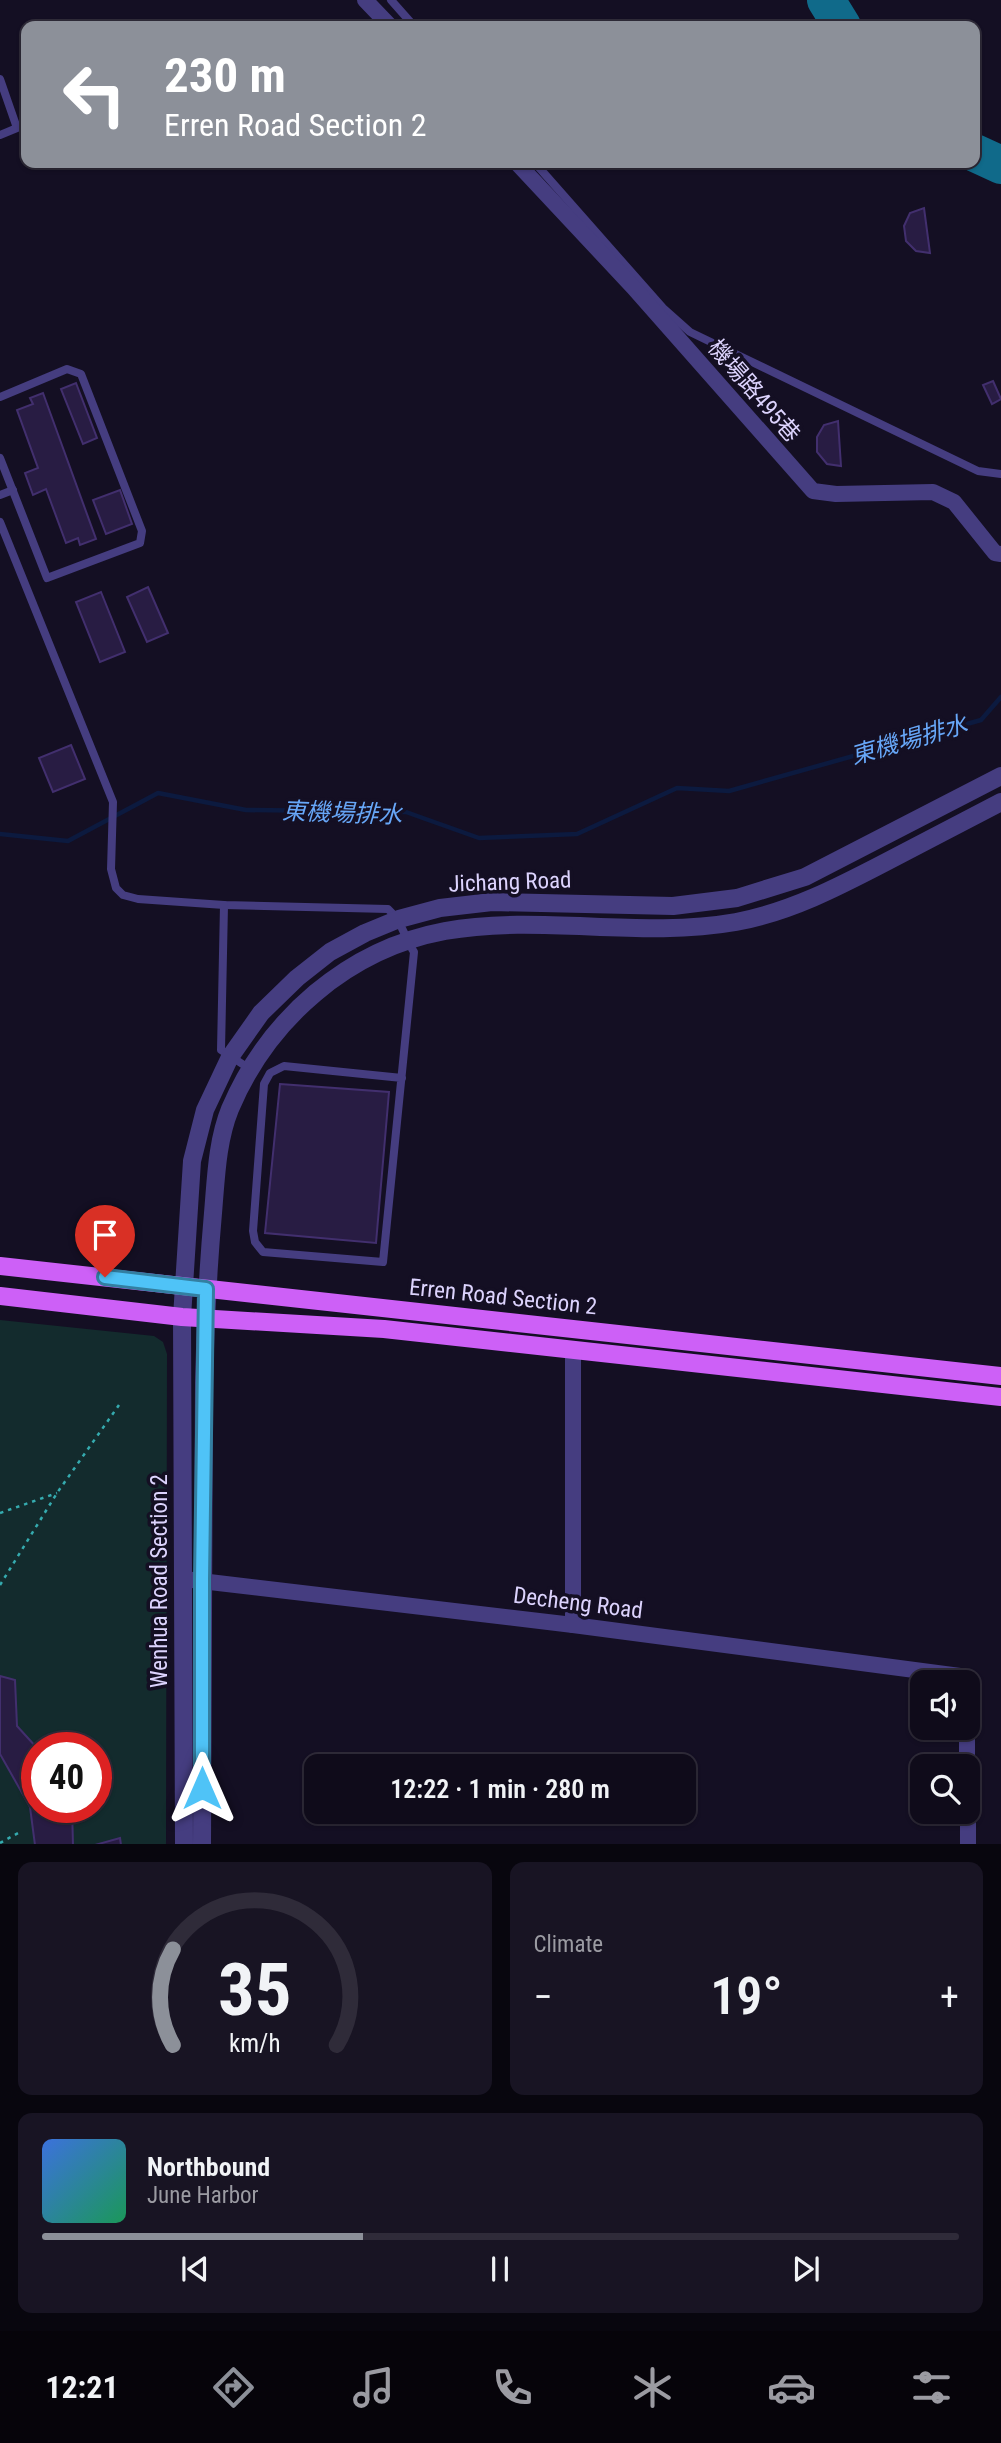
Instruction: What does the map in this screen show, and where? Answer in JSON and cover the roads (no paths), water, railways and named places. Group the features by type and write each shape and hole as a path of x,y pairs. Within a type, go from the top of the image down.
{"main road":[{"name":"Erren Road Section 2","path":"0,1266 1001,1376"},
{"name":"Erren Road Section 2","path":"0,1296 183,1317 384,1329 1001,1396"}],"street":[{"path":"366,0 385,21"},
{"name":"機場路495巷","path":"522,168 633,287 813,491 836,494 933,492 954,502 995,553 1001,554"},
{"name":"Jichang Road","path":"183,1317 192,1161 205,1110 230,1057 261,1013 296,978 330,953 365,933 400,919 440,908 492,902 673,906 737,898 806,877 1001,776"},
{"name":"Jichang Road","path":"205,1318 217,1160 228,1113 250,1069 273,1034 316,991 366,958 406,940 491,925 671,929 737,922 812,900 1001,802"},
{"name":"Wenhua Road Section 2","path":"183,1317 202,1844"},
{"name":"Wenhua Road Section 2","path":"184,1844 205,1318"},
{"path":"573,1349 573,1625"},
{"name":"Decheng Road","path":"193,1580 573,1625 914,1670"},
{"path":"968,1824 968,1844"}],"lane":[{"path":"391,0 410,21"},
{"path":"0,79 18,128 0,135"},
{"path":"539,168 663,308 690,332 978,471 1001,474"},
{"path":"0,397 67,369 81,374 142,531 140,543 47,578 0,458"},
{"path":"0,495 13,490"},
{"path":"0,522 113,802 110,828 111,869 116,888 123,895 138,899 224,905 388,909 400,919 406,940 414,952 402,1077 383,1262 263,1252 255,1242 253,1231 264,1084 270,1073 284,1066 402,1077"},
{"path":"224,905 221,1050 250,1069"}],"waterway":[{"name":"東機場排水","path":"0,834 68,841 158,793 246,810 406,812 479,838 577,834 677,788 729,791 981,720 1001,697"}]}
